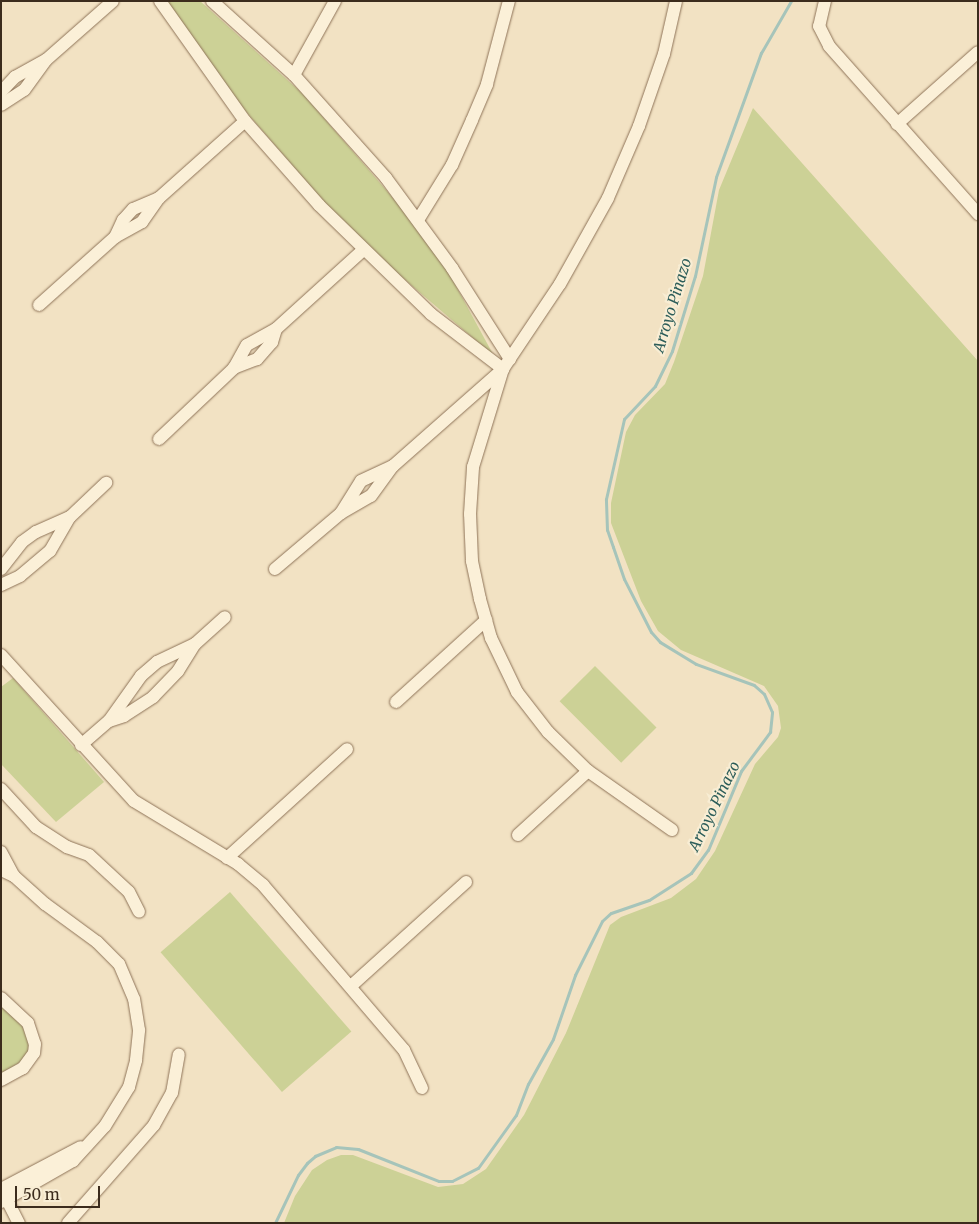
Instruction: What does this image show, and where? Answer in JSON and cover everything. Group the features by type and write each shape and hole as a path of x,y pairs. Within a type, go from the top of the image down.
{"street":[{"path":"1,106 24,90 46,60 113,1"},
{"path":"160,1 245,121 363,250 431,314 506,364"},
{"path":"212,1 294,75 386,178 418,220 506,364"},
{"path":"294,75 335,1"},
{"path":"418,220 448,173 487,84 509,1"},
{"path":"672,830 588,772 548,732 517,692 486,620 472,562 470,488 479,441 506,364 572,264 618,176 652,87 676,1"},
{"path":"825,1 818,19 821,34 978,214"},
{"path":"898,124 978,52"},
{"path":"1,92 15,77 46,60"},
{"path":"40,305 115,237 122,220 134,209 159,198 245,121"},
{"path":"159,439 234,368 247,345 276,329 363,250"},
{"path":"275,569 341,513 371,496 393,466 506,364"},
{"path":"341,513 361,481 393,466"},
{"path":"1,585 20,576 50,551 70,517 106,483"},
{"path":"1,569 22,542 36,532 70,517"},
{"path":"109,721 124,716 153,697 178,671 195,644 225,617"},
{"path":"396,702 486,620"},
{"path":"81,745 109,721 141,676 157,662 195,644"},
{"path":"1,655 134,801 227,858 263,885 404,1050 422,1088"},
{"path":"1,676 11,666"},
{"path":"227,858 347,748"},
{"path":"518,835 588,772"},
{"path":"1,789 36,827 67,847 89,855 129,892 139,912"},
{"path":"1,852 14,876"},
{"path":"1,870 14,876 109,953 124,973 134,999 139,1030 133,1073 121,1100 94,1139 73,1160 3,1195 19,1223"},
{"path":"351,986 466,882"},
{"path":"1,998 28,1023 35,1044 34,1053 23,1068 1,1080"},
{"path":"68,1223 154,1125 172,1093 179,1055"}],"green space":[{"path":"166,1 200,1 304,95 406,213 444,264 494,356 369,249 330,209 235,99"},
{"path":"753,108 978,361 978,1223 284,1223 295,1196 312,1170 327,1160 341,1155 353,1155 438,1187 463,1184 486,1169 524,1115 566,1033 610,925 621,917 671,898 696,879 715,851 755,764 778,737 781,728 778,706 764,686 681,650 658,631 641,601 611,523 611,503 626,432 635,415 665,384 674,362 703,276 719,190"},
{"path":"595,666 657,728 621,763 560,701"},
{"path":"13,678 104,782 56,822 1,764 1,687"},
{"path":"230,892 351,1032 282,1092 161,952"},
{"path":"1,1005 20,1022 28,1036 30,1046 25,1059 1,1074"}],"waterway":[{"name":"Arroyo Pinazo","path":"275,1223 298,1175 307,1163 315,1156 336,1147 358,1149 439,1181 452,1181 478,1168 516,1115 528,1084 553,1039 575,975 602,921 611,913 649,900 691,873 708,850 741,771 770,732 772,712 764,694 754,685 696,664 660,642 651,632 624,579 607,530 606,499 624,419 655,386 672,351 695,276 716,177 761,53 791,1"}]}
